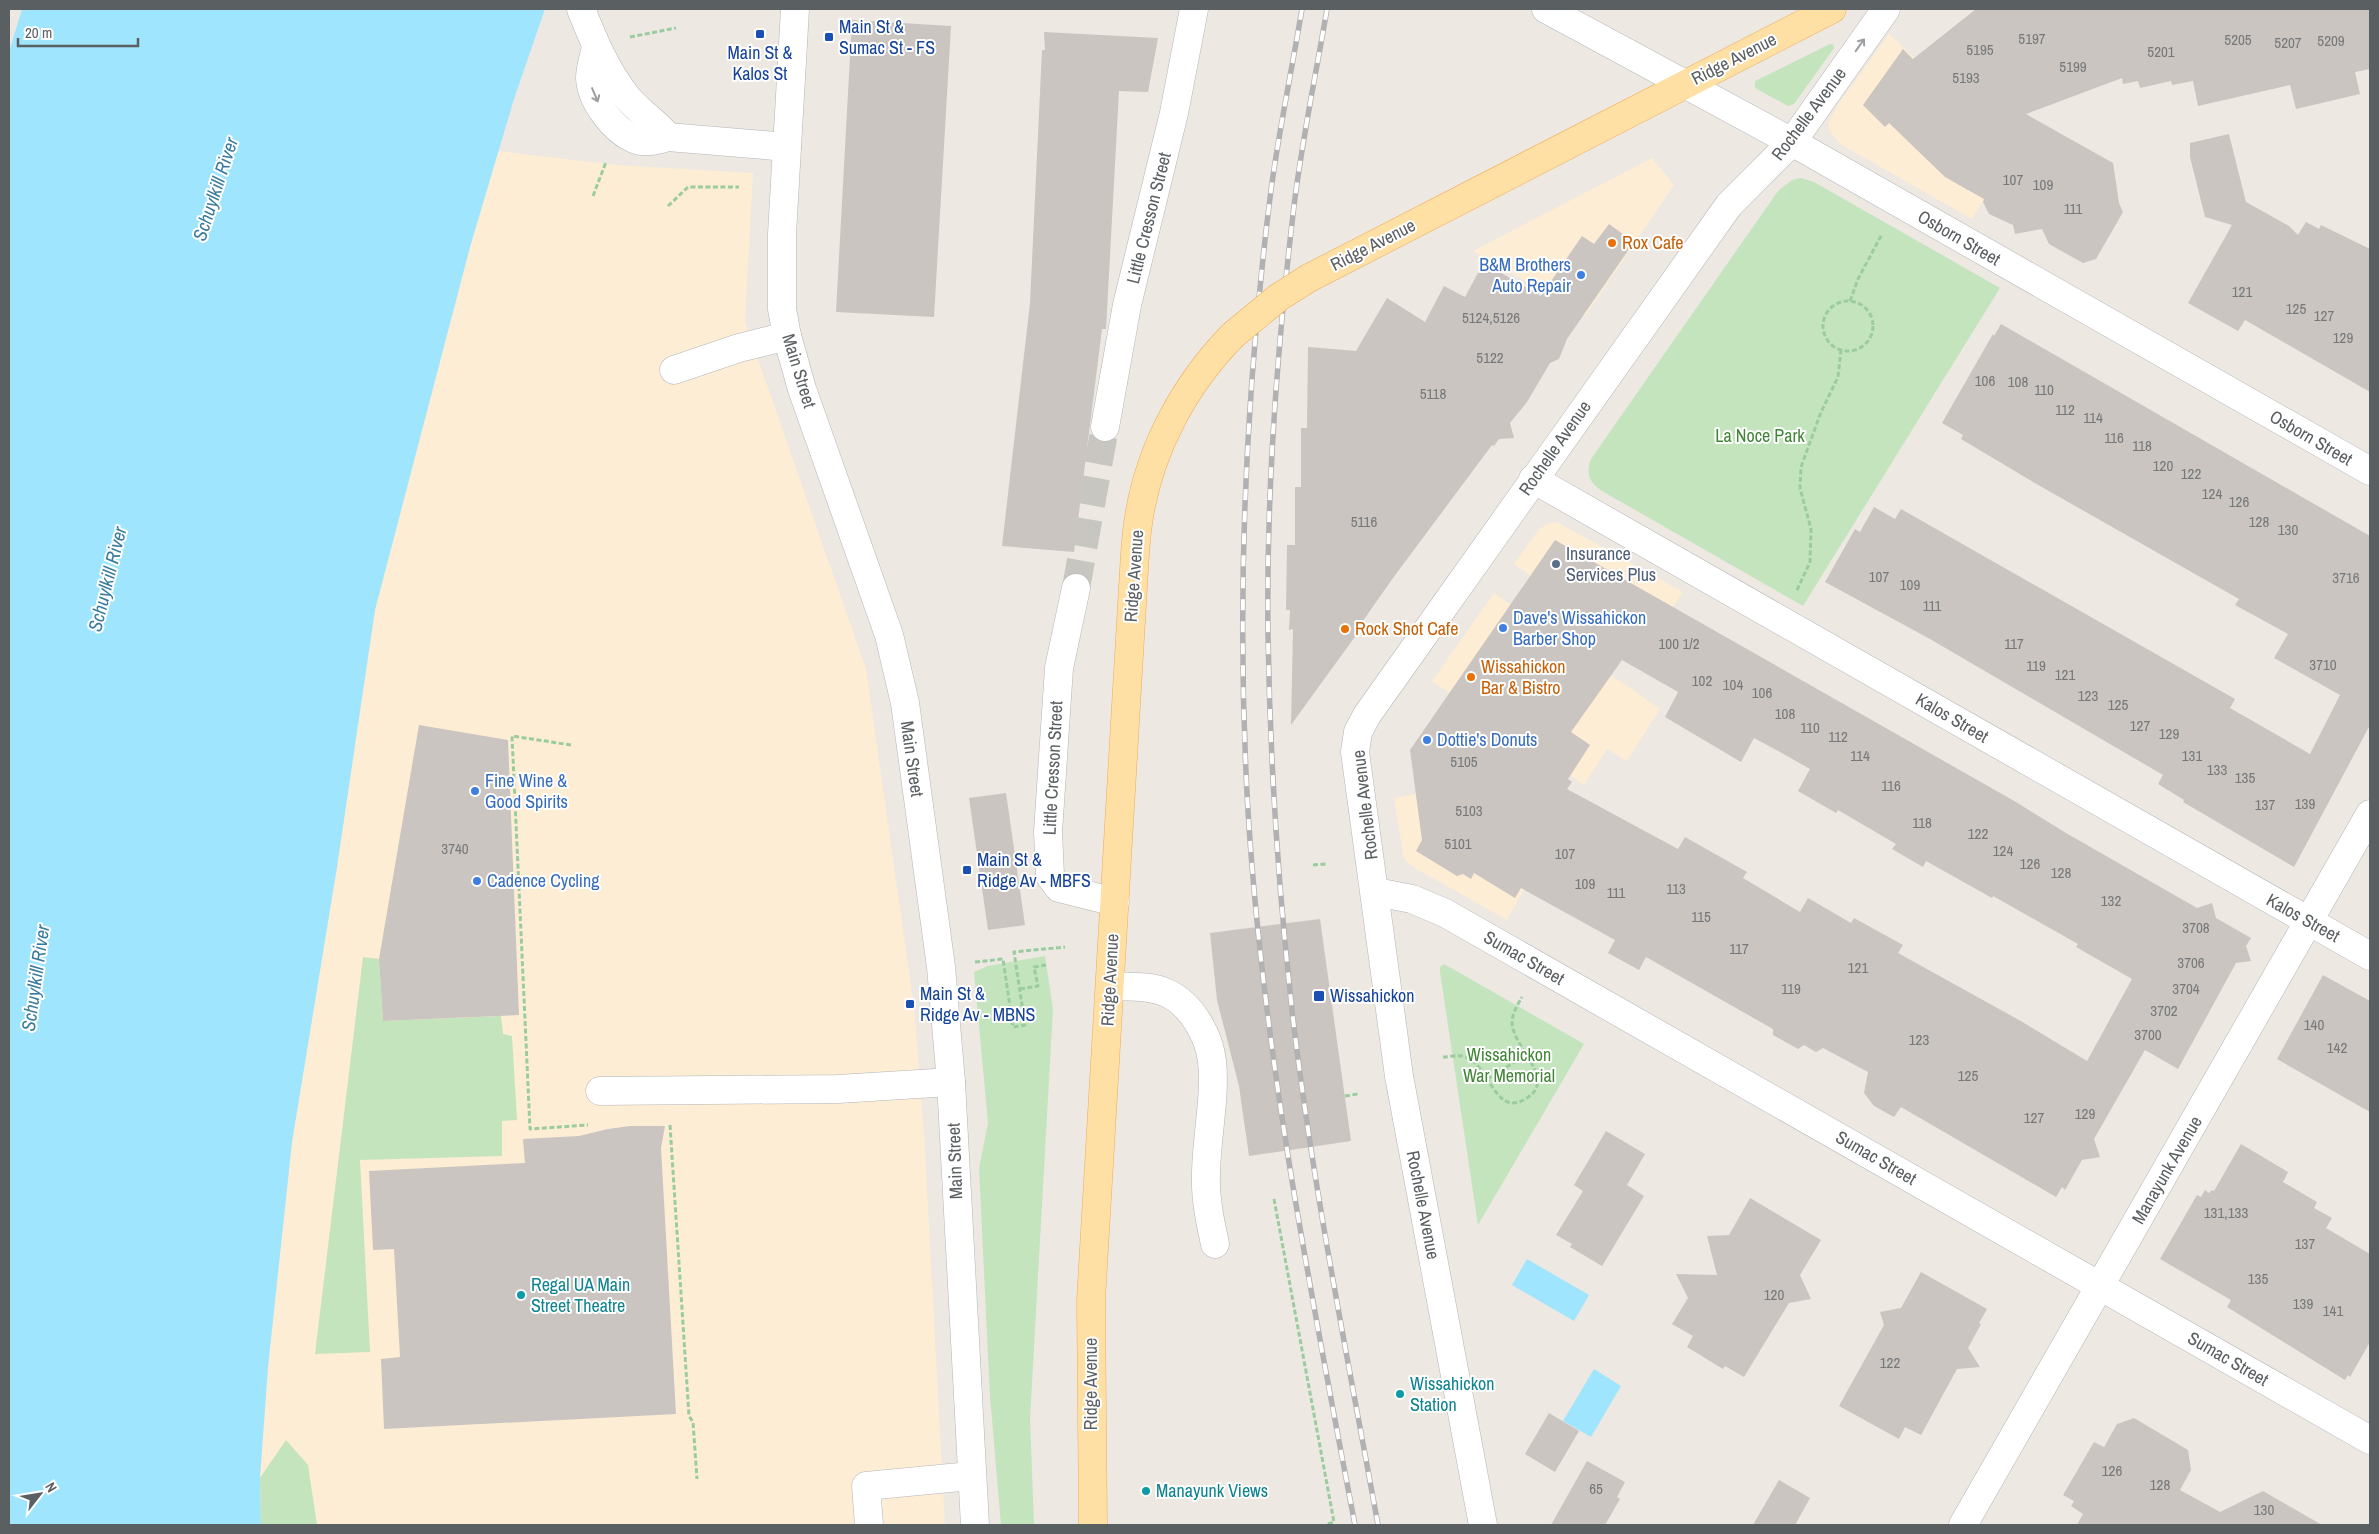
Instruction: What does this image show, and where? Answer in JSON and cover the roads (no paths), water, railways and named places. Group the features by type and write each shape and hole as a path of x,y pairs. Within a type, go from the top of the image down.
{"main road":[{"name":"Ridge Avenue","path":"1093,1525 1091,1300 1134,570 1138,517 1157,451 1171,419 1213,355 1233,335 1279,297 1309,278 1832,9"}],"street":[{"path":"581,9 596,47 590,77 593,92 604,111 619,129 635,139 652,142 668,138 786,147"},
{"name":"Main Street","path":"795,9 786,147 781,280 782,309 787,336 802,389 889,635 904,703 939,957 951,1082 975,1525"},
{"name":"Little Cresson Street","path":"1105,427 1127,305 1174,113 1194,9"},
{"name":"Osborn Street","path":"1546,9 1792,142 2370,472"},
{"name":"Rochelle Avenue","path":"1483,1525 1399,1076 1376,892 1355,752 1358,732 1367,715 1533,479 1729,205 1792,142 1886,9"},
{"path":"674,370 739,348 787,336"},
{"name":"Kalos Street","path":"1533,479 2370,956"},
{"name":"Little Cresson Street","path":"1076,588 1059,668 1048,832 1048,867 1050,876 1059,888 1115,902"},
{"name":"Manayunk Avenue","path":"1963,1525 2370,814"},
{"name":"Sumac Street","path":"1376,892 1412,899 1445,913 2370,1440"},
{"path":"1110,986 1145,988 1167,993 1183,1005 1203,1034 1212,1061 1206,1176 1208,1206 1214,1244"},
{"path":"600,1091 838,1089 951,1082"},
{"path":"869,1525 866,1486 971,1476"}],"water":[{"name":"Schuylkill River","path":"22,9 545,9 514,99 470,247 375,610 337,867 292,1142 268,1367 260,1478 261,1525 9,1525 9,52"},
{"path":"1527,1259 1589,1295 1574,1321 1512,1285"},
{"path":"1594,1369 1621,1386 1591,1437 1563,1421"}],"tunnel":[{"path":"1076,588 1105,427"}],"railway":[{"path":"1302,9 1271,190 1255,345 1245,500 1243,578 1244,734 1255,901 1277,1081 1305,1259 1355,1525"},
{"path":"1327,9 1297,181 1278,366 1269,528 1269,682 1279,869 1287,963 1300,1075 1331,1268 1378,1525"}],"place":[{"name":"Main St & Kalos St","path":"760,34"},
{"name":"Main St & Sumac St - FS","path":"829,37"},
{"name":"Rox Cafe","path":"1612,243"},
{"name":"B&M Brothers Auto Repair","path":"1581,275"},
{"name":"Insurance Services Plus","path":"1556,564"},
{"name":"Dave's Wissahickon Barber Shop","path":"1503,628"},
{"name":"Rock Shot Cafe","path":"1345,629"},
{"name":"Wissahickon Bar & Bistro","path":"1471,677"},
{"name":"Dottie's Donuts","path":"1427,740"},
{"name":"Fine Wine & Good Spirits","path":"475,791"},
{"name":"Main St & Ridge Av - MBFS","path":"967,870"},
{"name":"Cadence Cycling","path":"477,881"},
{"name":"Wissahickon","path":"1319,996"},
{"name":"Main St & Ridge Av - MBNS","path":"910,1004"},
{"name":"Regal UA Main Street Theatre","path":"521,1295"},
{"name":"Wissahickon Station","path":"1400,1394"},
{"name":"Manayunk Views","path":"1146,1491"}],"park label":[{"name":"La Noce Park","path":"1760,436"},
{"name":"Wissahickon War Memorial","path":"1509,1065"}]}
